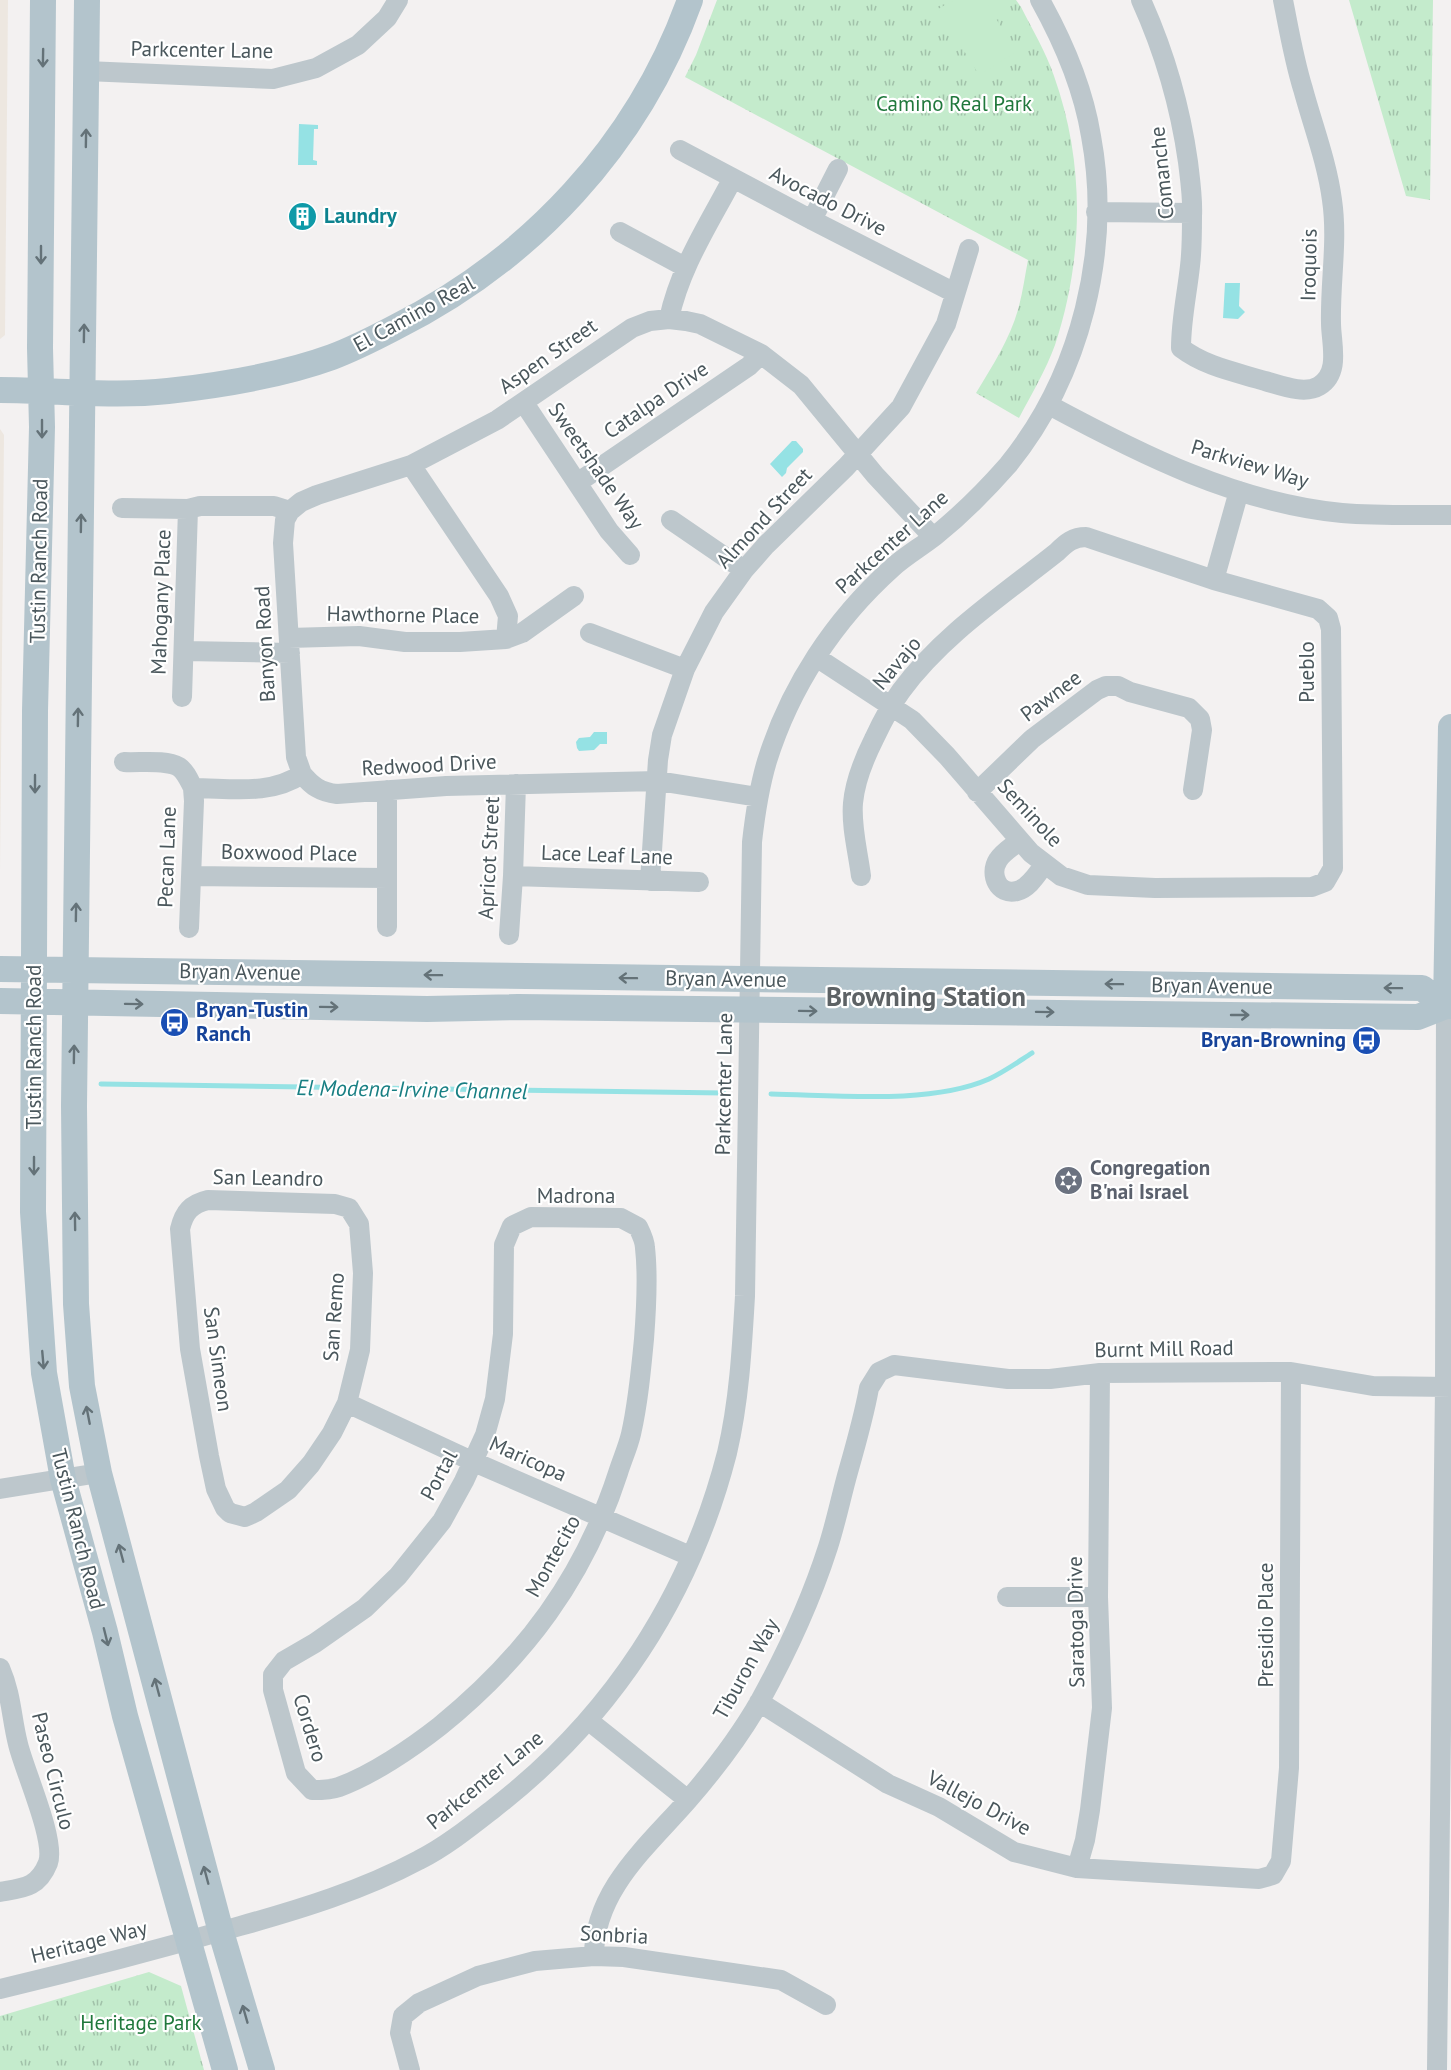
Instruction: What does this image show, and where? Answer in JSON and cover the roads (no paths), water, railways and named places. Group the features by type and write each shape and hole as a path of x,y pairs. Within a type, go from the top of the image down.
{"main road":[{"name":"Tustin Ranch Road","path":"44,0 42,427 35,711 33,1212 44,1373 63,1479 105,1632 124,1716 225,2070"},
{"name":"Tustin Ranch Road","path":"87,0 74,1106 76,1304 82,1386 99,1473 221,1932 262,2070"},
{"name":"El Camino Real","path":"0,390 166,391 218,384 296,368 332,357 435,307 506,258 566,201 589,175 640,105 674,40 690,0"},
{"path":"1449,1006 1451,727"},
{"name":"Bryan Avenue","path":"0,969 1422,988 1449,1006"},
{"name":"Bryan Avenue","path":"0,1001 427,1009 518,1007 1418,1017 1449,1006"}],"street":[{"name":"Parkcenter Lane","path":"86,71 273,79 316,68 358,45 387,18 398,0"},
{"name":"Parkcenter Lane","path":"190,1941 343,1894 421,1860 475,1823 522,1787 589,1721 642,1650 676,1589 706,1519 727,1453 739,1382 745,1296 752,843 758,797 767,761 778,730 798,687 838,625 895,566 962,513 1007,465 1049,405 1072,349 1087,302 1094,266 1096,166 1085,108 1066,51 1040,0"},
{"name":"Comanche","path":"1141,0 1159,40 1173,82 1184,132 1192,213 1190,266 1181,322 1181,348"},
{"name":"Iroquois","path":"1181,348 1205,363 1289,387 1313,388 1325,381 1330,373 1333,355 1331,322 1335,248 1332,200 1326,167 1294,59 1283,0"},
{"name":"Avocado Drive","path":"680,150 955,292"},
{"path":"812,220 838,169"},
{"path":"669,319 685,267 734,178"},
{"path":"1096,212 1192,213"},
{"path":"620,232 685,267"},
{"name":"Almond Street","path":"651,881 658,760 662,735 685,669 714,612 744,570 766,545 858,455 901,407 946,324 969,249"},
{"name":"Aspen Street","path":"290,511 301,502 317,495 411,465 497,420 632,328 650,321 669,319 700,324 761,354 801,385 858,455 933,537"},
{"name":"Catalpa Drive","path":"577,483 749,366 761,354"},
{"name":"Sweetshade Way","path":"524,403 609,531 630,555"},
{"name":"Parkview Way","path":"1049,405 1162,462 1239,491 1299,506 1341,512 1451,515"},
{"path":"411,465 499,596 508,616 506,639"},
{"path":"1214,580 1239,491"},
{"path":"122,508 188,509 200,506 274,506 290,511"},
{"name":"Mahogany Place","path":"182,697 188,509"},
{"name":"Banyon Road","path":"290,511 285,520 283,543 296,757 302,774"},
{"path":"671,520 744,570"},
{"name":"Pueblo","path":"1077,537 1086,537 1214,580 1318,609 1328,618 1331,629 1333,868 1324,882"},
{"name":"Navajo","path":"861,876 853,815 855,792 861,764 891,706 927,661 960,629 1058,552 1066,543 1077,537"},
{"name":"Hawthorne Place","path":"184,651 290,646 358,636 405,642 506,639 522,633 574,596"},
{"path":"590,633 685,669"},
{"name":"Seminole","path":"816,657 912,720 930,737 1019,841 1044,865 1061,876 1088,885 1155,888 1312,887 1324,882"},
{"name":"Pawnee","path":"977,792 1032,739 1097,690 1106,686 1118,686 1130,692 1189,708 1200,719 1202,730 1193,790"},
{"path":"124,762 165,763 178,767 187,775 193,788 263,789 289,783 302,774"},
{"name":"Redwood Drive","path":"302,774 312,786 337,794 516,784 658,781 758,797"},
{"name":"Apricot Street","path":"509,935 516,784"},
{"name":"Pecan Lane","path":"189,928 193,788"},
{"path":"387,790 387,927"},
{"path":"1019,841 998,859 994,870 995,879 1000,888 1009,892 1019,891 1030,883 1044,865"},
{"name":"Boxwood Place","path":"191,876 387,878"},
{"name":"Lace Leaf Lane","path":"513,876 699,882"},
{"path":"1437,2070 1445,1869 1449,1006"},
{"name":"San Leandro","path":"188,1209 208,1200 335,1204 349,1208"},
{"name":"San Remo","path":"230,1513 245,1516 256,1512 288,1490 311,1464 332,1433 347,1403 360,1350 363,1273 359,1224 349,1208"},
{"name":"San Simeon","path":"188,1209 180,1229 190,1349 208,1456 216,1489 230,1513"},
{"name":"Madrona","path":"512,1226 531,1217 621,1218 638,1227"},
{"name":"Portal","path":"273,1675 284,1661 315,1643 365,1608 398,1576 442,1521 474,1461 485,1436 495,1399 503,1334 504,1245 512,1226"},
{"name":"Montecito","path":"312,1790 338,1788 379,1767 410,1748 466,1704 516,1654 554,1607 575,1575 602,1518 631,1435 645,1319 645,1247 638,1227"},
{"name":"Burnt Mill Road","path":"879,1372 894,1365 1008,1379 1050,1379 1100,1372 1291,1372 1373,1386 1448,1387"},
{"name":"Tiburon Way","path":"594,1956 597,1921 614,1889 635,1858 688,1800 726,1753 759,1702 797,1627 828,1547 869,1388 879,1372"},
{"name":"Saratoga Drive","path":"1077,1868 1090,1810 1102,1708 1098,1597 1100,1372"},
{"name":"Presidio Place","path":"1273,1875 1281,1861 1289,1768 1291,1372"},
{"name":"Maricopa","path":"347,1403 690,1556"},
{"path":"0,1489 99,1473"},
{"path":"1006,1597 1098,1597"},
{"name":"Paseo Circulo","path":"0,1668 8,1687 17,1743 39,1806 49,1861 40,1878 31,1886 0,1892"},
{"name":"Cordero","path":"273,1675 273,1690 296,1773 312,1790"},
{"name":"Vallejo Drive","path":"759,1702 888,1784 939,1807 1014,1852 1077,1868 1259,1879 1273,1875"},
{"path":"589,1721 688,1800"},
{"name":"Heritage Way","path":"0,1989 190,1941"},
{"name":"Sonbria","path":"410,2070 400,2032 403,2016 419,2004 478,1976 535,1961 594,1956 624,1957 781,1980 826,2005"}],"water":[{"path":"299,124 318,125 318,129 314,129 313,160 317,161 317,165 298,165"},
{"path":"1225,283 1240,283 1239,306 1245,312 1238,319 1223,318"},
{"path":"792,441 796,441 803,452 787,468 782,477 770,464"},
{"path":"594,732 607,732 607,744 600,744 594,750 579,751 576,742 579,738 590,737"}],"waterway":[{"name":"El Modena-Irvine Channel","path":"771,1094 882,1097 939,1092 989,1079 1032,1053"},
{"name":"El Modena-Irvine Channel","path":"101,1084 724,1093"}],"place":[{"name":"Laundry","path":"303,216"},
{"name":"Bryan-Tustin Ranch","path":"175,1022"},
{"name":"Bryan-Browning","path":"1367,1040"},
{"name":"Congregation B'nai Israel","path":"1069,1180"}],"district":[{"name":"Browning Station","path":"926,997"}],"park label":[{"name":"Camino Real Park","path":"954,104"},
{"name":"Heritage Park","path":"141,2023"}]}
